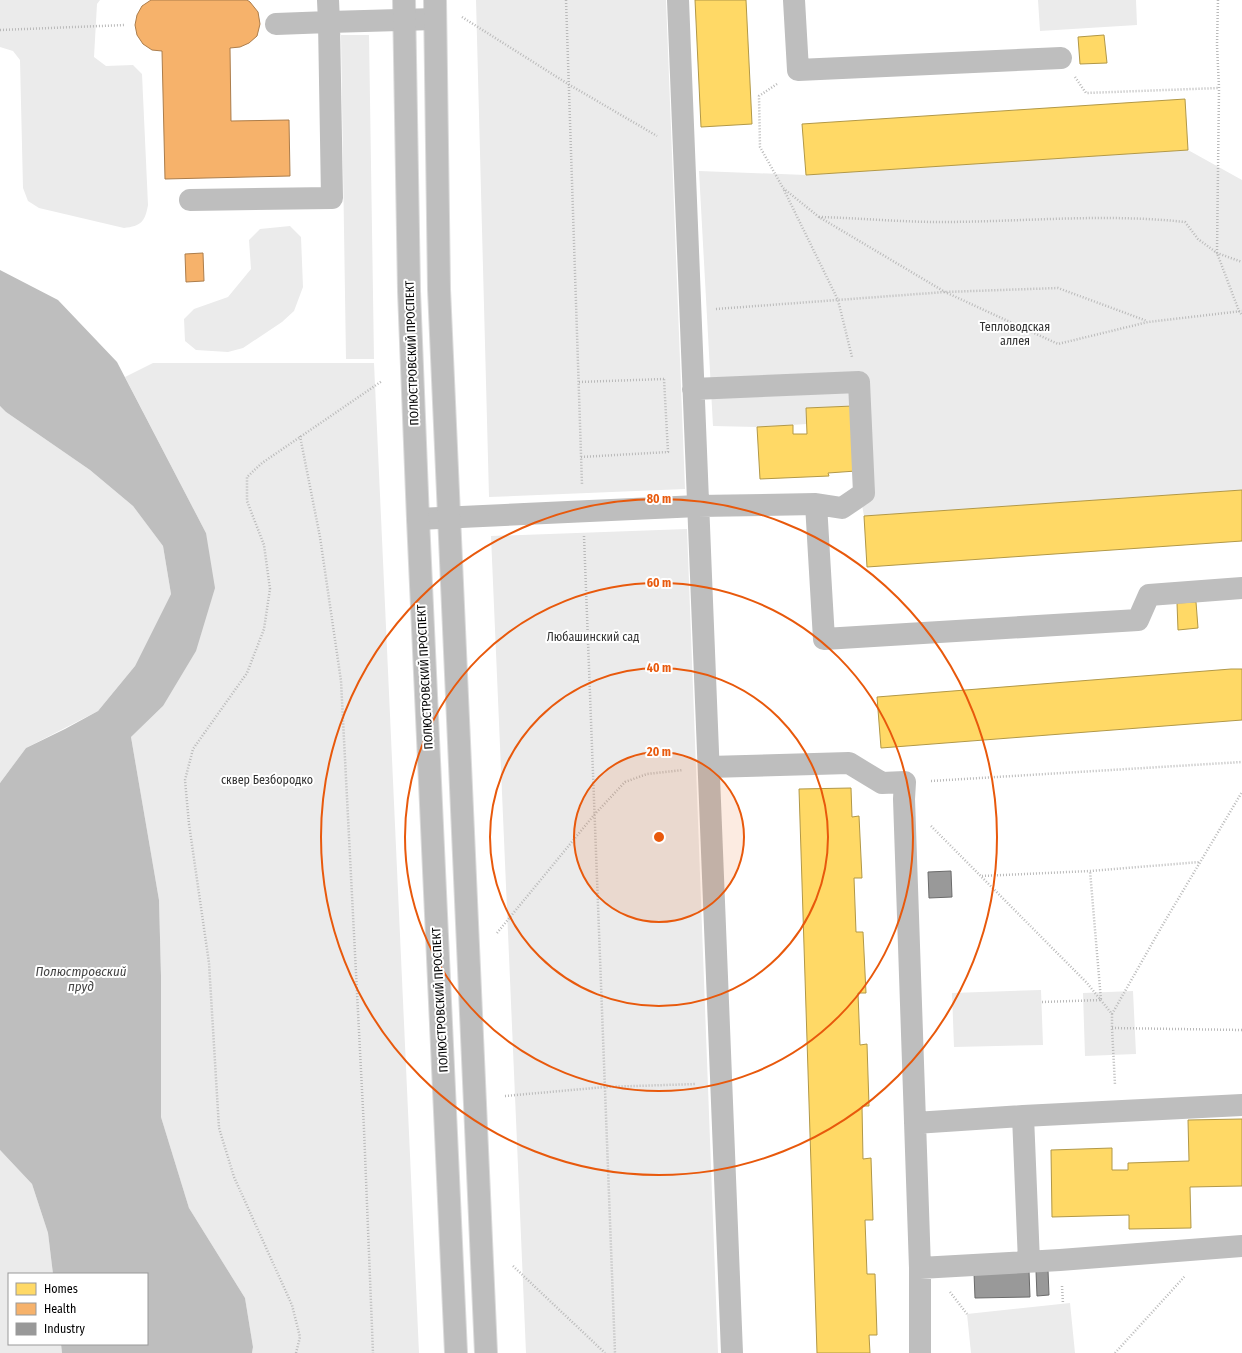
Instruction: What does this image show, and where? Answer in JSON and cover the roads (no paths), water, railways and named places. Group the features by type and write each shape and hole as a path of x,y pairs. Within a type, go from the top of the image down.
{"main road":[{"path":"190,200 332,198 328,0"},
{"path":"678,0 732,1353"},
{"path":"794,0 798,70 1061,58"},
{"path":"276,24 355,20 404,10 435,10 439,289 486,1353"},
{"name":"ПОЛЮСТРОВСКИЙ ПРОСПЕКТ","path":"404,10 409,291 456,1353"},
{"path":"418,519 698,506 816,504 842,508 864,493 859,382 693,389"},
{"path":"816,504 824,639 1138,620 1149,595 1242,588"},
{"path":"708,767 849,763 882,783 904,791 920,1268 920,1353"},
{"path":"915,1123 1242,1105"},
{"path":"1023,1116 1029,1262"},
{"path":"920,1268 1029,1262 1242,1246"}],"water":[{"name":"Полюстровский пруд","path":"0,270 58,300 117,362 206,533 215,588 196,651 163,706 131,737 159,900 161,976 161,1117 189,1208 245,1298 253,1347 252,1353 62,1353 61,1345 148,1345 148,1273 53,1273 48,1233 32,1184 0,1150 0,783 26,748 98,711 135,666 171,594 163,546 133,506 90,470 6,412 0,406"}],"park label":[{"name":"Тепловодская аллея","path":"1015,334"},
{"name":"Любашинский сад","path":"593,637"},
{"name":"сквер Безбородко","path":"267,780"}]}
